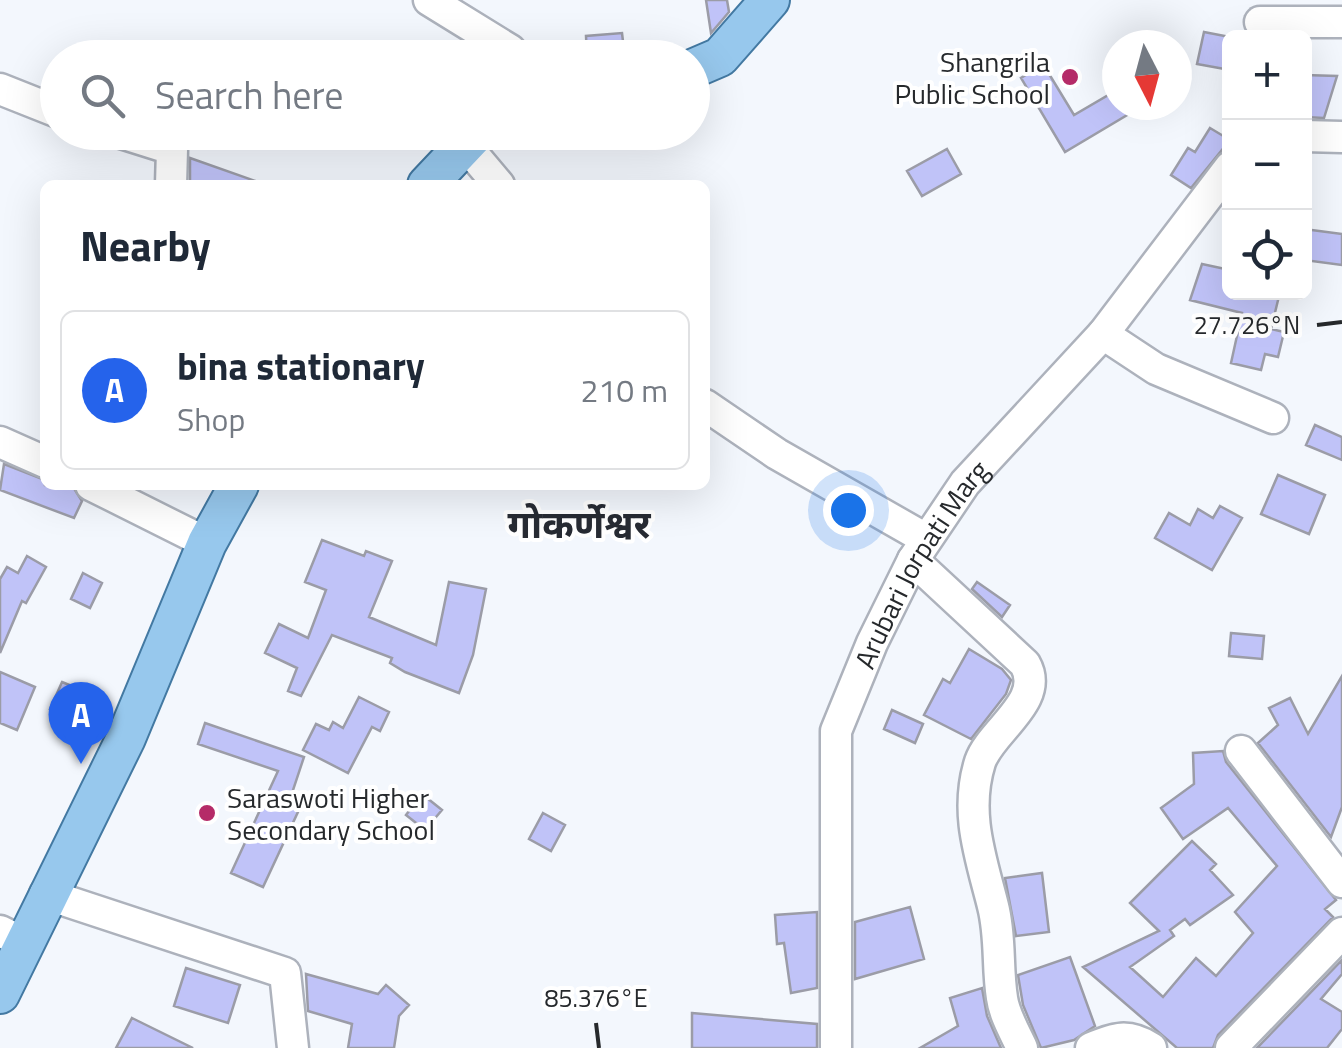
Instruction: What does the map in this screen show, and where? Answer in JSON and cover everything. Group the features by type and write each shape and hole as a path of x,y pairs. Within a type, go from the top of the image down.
{"main road":[{"path":"710,62 720,57 770,0"},
{"path":"432,180 462,150"},
{"path":"0,994 12,937 45,894 126,738 207,543 236,490"}],"street":[{"path":"429,0 494,40"},
{"path":"1259,20 1342,22"},
{"path":"0,89 40,105"},
{"path":"1312,136 1342,137"},
{"path":"171,180 172,150"},
{"path":"478,150 496,180"},
{"name":"Arubari Jorpati Marg","path":"836,1048 836,730 919,549 965,483 1102,334 1222,177"},
{"path":"1102,334 1156,369 1273,418"},
{"path":"710,408 919,549 1031,675 1029,692 980,760 973,812 978,863 996,924 1002,1000 1022,1048"},
{"path":"0,442 40,460"},
{"path":"101,490 207,543"},
{"path":"1242,751 1339,868"},
{"path":"45,894 285,973 293,1048"},
{"path":"1231,1048 1342,934"},
{"path":"1091,1048 1118,1036 1132,1037 1151,1048"}],"building":[{"path":"706,0 727,0 729,12 711,33"},
{"path":"1204,32 1222,35 1222,69 1197,64"},
{"path":"622,33 623,40 586,40 586,36"},
{"path":"1043,64 1074,115 1102,99 1102,120 1119,120 1065,152 1021,78"},
{"path":"1312,75 1337,76 1324,118 1312,117"},
{"path":"1210,128 1222,135 1222,150 1191,188 1171,175 1188,148 1195,152"},
{"path":"947,149 961,174 922,196 907,171"},
{"path":"190,158 252,180 190,180"},
{"path":"1312,230 1342,234 1342,265 1312,261"},
{"path":"1202,264 1222,268 1222,300 1278,300 1271,329 1284,332 1278,357 1265,354 1261,370 1231,363 1242,313 1190,300"},
{"path":"1315,425 1342,437 1342,460 1306,445"},
{"path":"4,464 40,478 40,490 75,490 82,501 74,518 0,490"},
{"path":"1278,475 1325,495 1309,534 1261,514"},
{"path":"1220,506 1242,518 1212,570 1155,538 1169,513 1190,525 1198,509 1213,518"},
{"path":"322,540 364,556 366,551 392,561 369,617 436,645 449,582 486,589 473,655 459,693 405,672 390,663 392,658 332,635 301,696 288,691 297,668 265,653 279,624 308,638 326,590 305,582"},
{"path":"27,556 46,567 26,603 22,601 0,653 0,579 7,567 18,573"},
{"path":"83,573 102,583 90,608 71,599"},
{"path":"977,582 1010,605 1002,617 972,589"},
{"path":"1231,633 1264,636 1262,659 1229,656"},
{"path":"969,649 1002,669 1011,680 1006,694 971,739 924,715 943,679 950,683"},
{"path":"0,672 35,687 17,730 0,723"},
{"path":"1342,676 1342,807 1331,837 1258,743 1278,725 1269,708 1290,698 1308,734"},
{"path":"62,682 106,700 96,725 50,709"},
{"path":"359,697 389,712 380,731 372,727 348,773 303,750 316,724 329,730 333,722 343,728"},
{"path":"892,710 923,724 915,743 884,729"},
{"path":"205,723 304,757 292,793 304,799 263,887 231,873 278,771 198,744"},
{"path":"1223,751 1226,762 1336,900 1325,909 1333,917 1218,1035 1213,1048 1177,1048 1083,967 1159,931 1130,903 1192,841 1216,864 1210,870 1233,895 1190,925 1185,919 1170,930 1174,936 1130,967 1163,997 1196,958 1216,976 1253,933 1235,912 1277,866 1228,808 1183,839 1161,808 1194,784 1193,753"},
{"path":"422,794 442,810 425,830 406,815"},
{"path":"543,813 565,825 551,851 529,839"},
{"path":"1042,873 1049,932 1016,936 1005,878"},
{"path":"910,907 924,959 855,979 855,922"},
{"path":"817,912 817,988 791,993 784,943 777,944 775,915"},
{"path":"1070,957 1095,1026 1074,1040 1041,1048 1023,1005 1018,975"},
{"path":"1342,960 1342,974 1321,999 1342,1012 1342,1029 1327,1048 1257,1048"},
{"path":"186,968 240,985 228,1023 174,1006"},
{"path":"306,974 378,994 386,985 409,1005 399,1016 394,1048 348,1048 352,1024 308,1011"},
{"path":"982,988 987,1016 1001,1048 920,1048 958,1026 950,998"},
{"path":"692,1013 817,1024 817,1048 692,1048"},
{"path":"132,1018 193,1048 116,1048"}],"place":[{"name":"Shangrila Public School","path":"1070,77"},
{"name":"bina stationary","path":"81,764"},
{"name":"Saraswoti Higher Secondary School","path":"207,813"}],"district":[{"name":"गोकर्णेश्वर","path":"579,524"}]}
